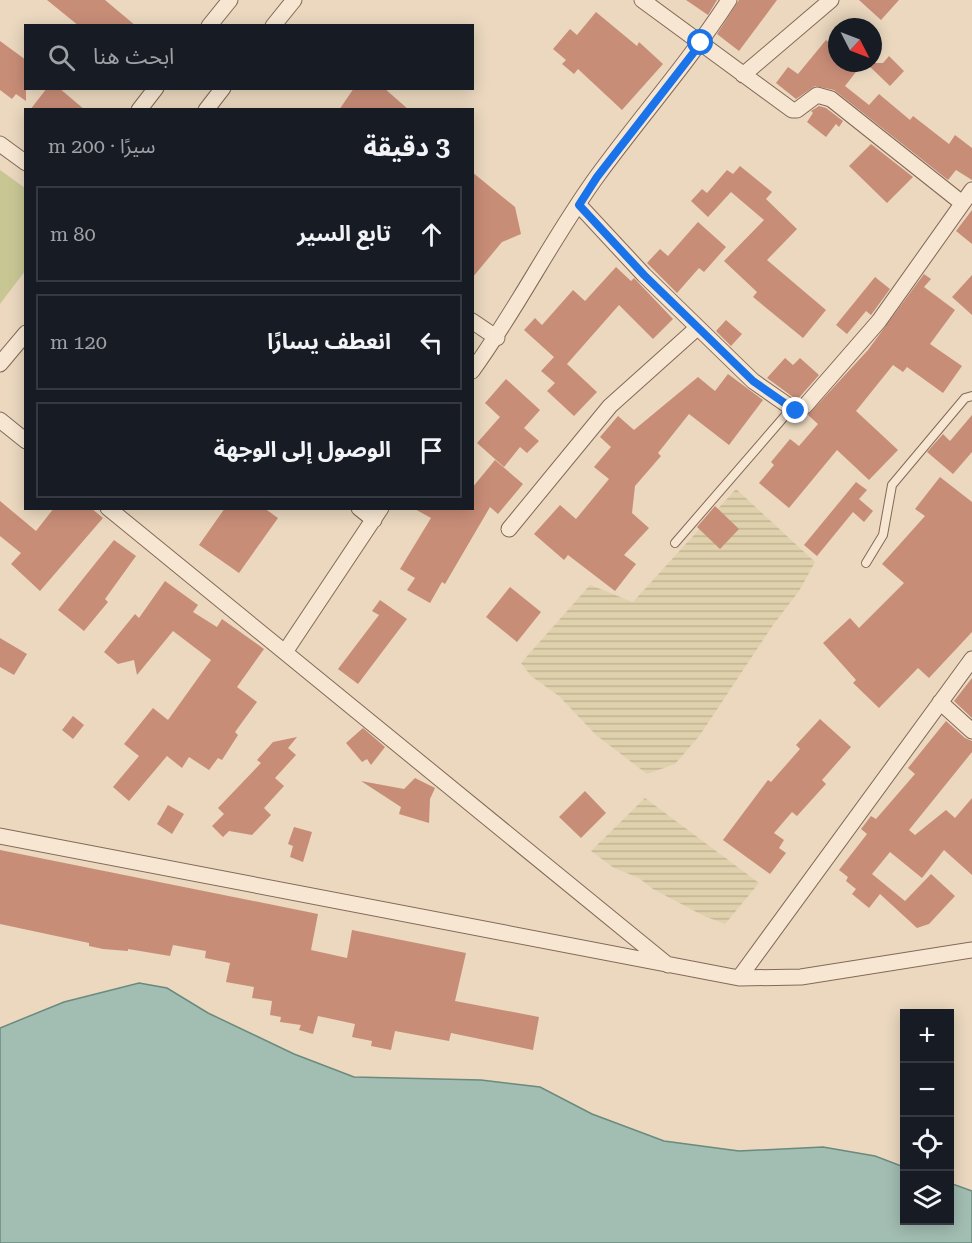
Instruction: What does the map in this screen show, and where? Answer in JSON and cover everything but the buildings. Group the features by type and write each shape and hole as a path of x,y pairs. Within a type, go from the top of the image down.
{"street":[{"path":"211,24 230,0"},
{"path":"275,24 294,0"},
{"path":"642,0 792,110 797,111 817,95 831,99 962,203"},
{"path":"474,368 496,338 597,177 701,43 729,0"},
{"path":"743,75 831,0"},
{"path":"141,108 154,90"},
{"path":"208,108 221,90"},
{"path":"0,144 24,162"},
{"path":"579,205 698,328 753,381 790,410 796,411 805,406 879,321 972,190"},
{"path":"474,322 496,338"},
{"path":"509,529 610,406 698,328"},
{"path":"0,364 24,335"},
{"path":"0,420 24,439"},
{"path":"110,510 670,967"},
{"path":"285,652 377,514"},
{"path":"739,978 917,738 972,659"},
{"path":"940,702 972,731"},
{"path":"0,836 670,967 739,978 801,977 972,950"}],"lane":[{"path":"866,563 883,535 892,485 965,398 972,396"},
{"path":"675,543 790,410"}],"shaded area":[{"path":"0,170 24,187 24,272 0,304"},
{"path":"736,489 815,562 799,591 773,625 700,735 675,764 647,774 596,735 559,696 531,676 521,663 590,585 633,602"},
{"path":"645,798 759,883 725,924 704,916 653,889 639,878 614,868 591,851"},
{"path":"139,983 167,988 208,1013 294,1054 354,1077 481,1080 540,1087 592,1114 664,1141 739,1151 823,1147 875,1156 900,1165 900,1225 954,1225 954,1184 972,1191 972,1243 0,1243 0,1028 64,1002"}],"route":[{"path":"701,43 597,177 579,205 644,275 753,381 790,410 796,411"}]}
